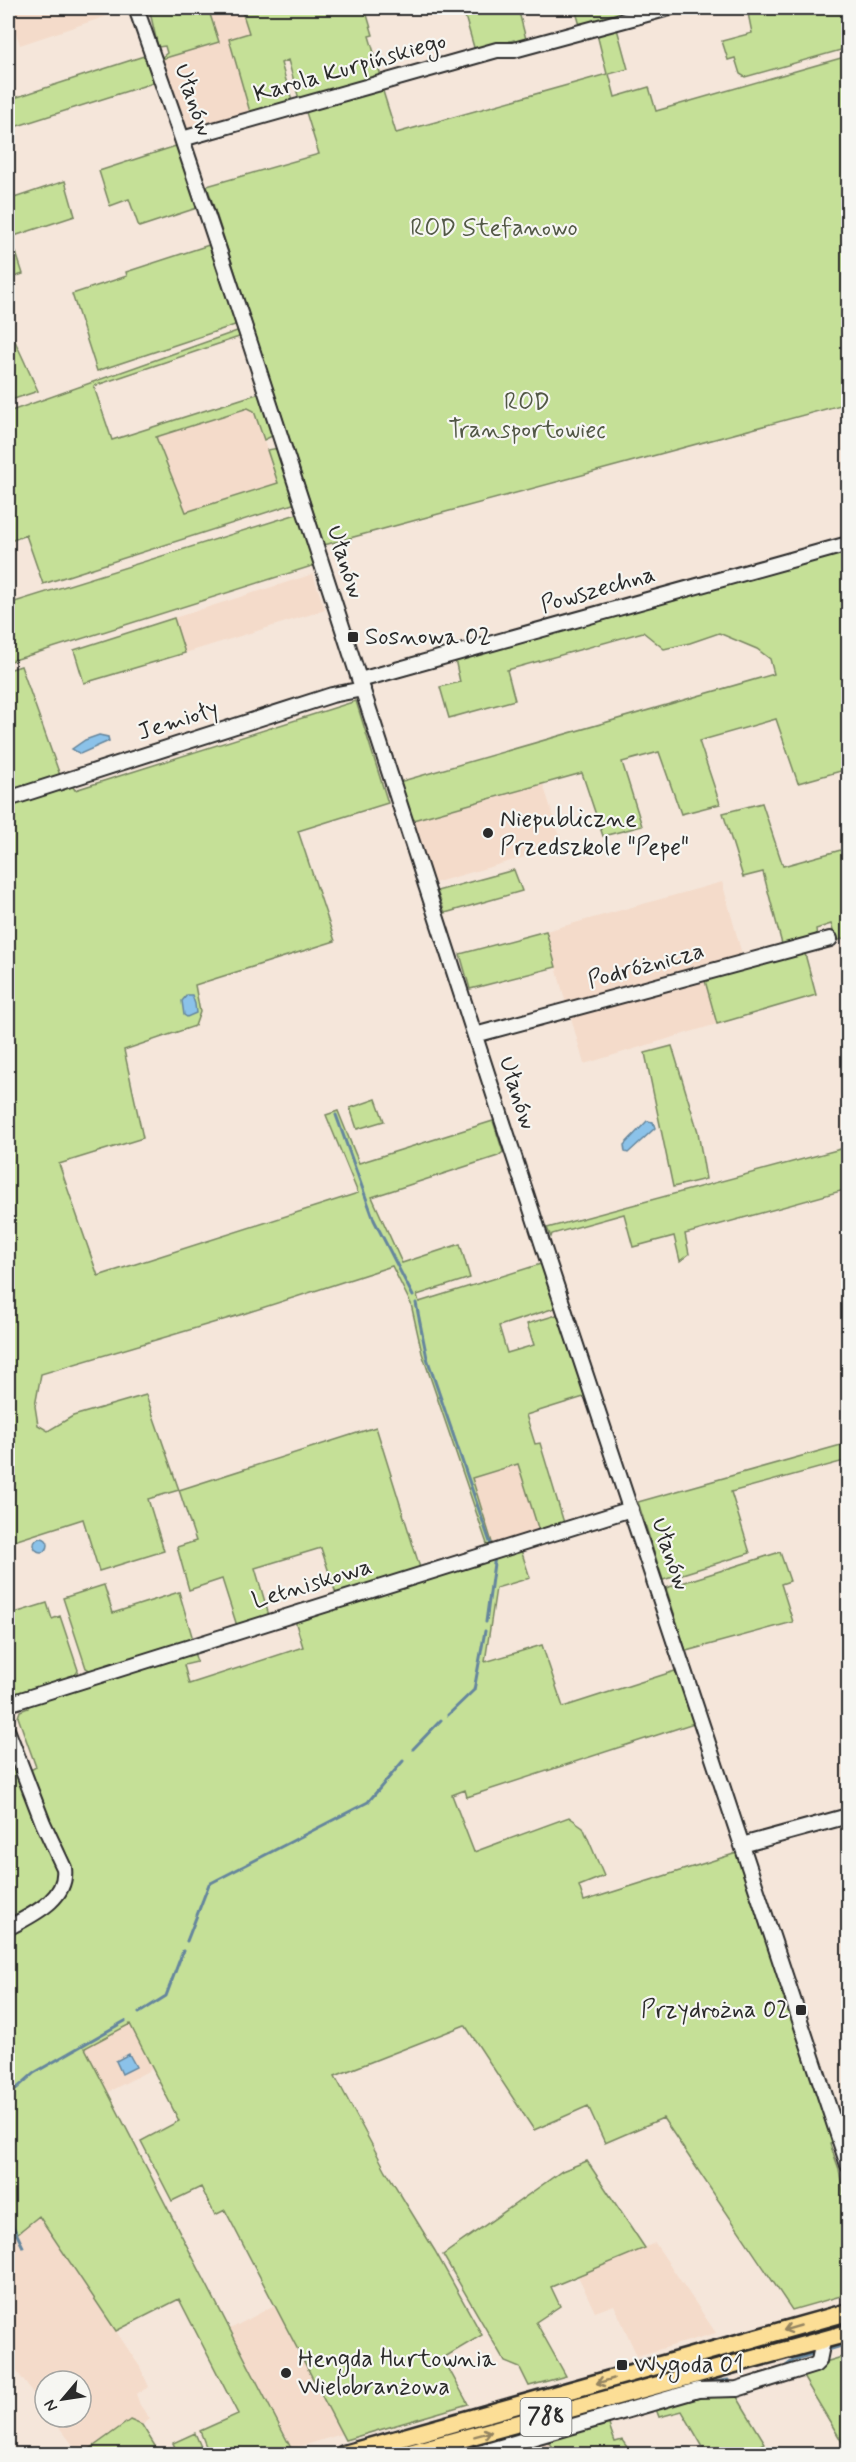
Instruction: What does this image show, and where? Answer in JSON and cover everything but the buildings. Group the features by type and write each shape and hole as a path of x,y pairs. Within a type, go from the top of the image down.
{"main road":[{"name":"788","path":"344,2454 849,2312"},
{"name":"788","path":"406,2454 437,2450 849,2333"}],"street":[{"name":"Ułanów","path":"136,8 182,139 474,1035 849,2165"},
{"name":"Ułanów","path":"143,8 147,34"},
{"name":"Karola Kurpińskiego","path":"182,139 497,50 514,50 669,8"},
{"name":"Powszechna","path":"361,684 849,543"},
{"name":"Jemioły","path":"8,800 361,684"},
{"name":"Podróżnicza","path":"474,1035 830,939"},
{"name":"Letniskowa","path":"8,1704 631,1509"},
{"path":"8,1732 65,1874 59,1890 48,1904 8,1928"},
{"path":"742,1845 849,1816"},
{"path":"476,2454 698,2390 737,2389 815,2365 819,2361 823,2341"},
{"path":"732,2366 737,2389"}],"shaded area":[{"path":"8,8 121,8 122,11 20,45"},
{"path":"208,8 241,8 249,33 229,39 250,112 187,130 162,59 219,42"},
{"path":"248,408 254,411 278,483 186,512 156,437"},
{"path":"313,574 325,610 185,653 174,618"},
{"name":"Niepubliczne Przedszkole \"Pepe\"","path":"543,784 563,846 434,883 413,820"},
{"path":"722,882 743,958 567,1007 546,931"},
{"path":"704,977 717,1024 584,1064 570,1014"},
{"path":"518,1464 539,1531 493,1545 472,1478"},
{"path":"130,2024 152,2069 108,2092 85,2048"},
{"path":"39,2216 140,2367 149,2387 136,2394 140,2405 150,2419 142,2425 130,2420 80,2454 60,2429 93,2429 93,2369 33,2369 33,2393 8,2360 8,2241"},
{"path":"655,2243 716,2333 637,2356 614,2305 595,2312 578,2276"},
{"name":"Hengda Hurtownia Wielobranżowa","path":"275,2305 342,2434 292,2449 230,2329"},
{"path":"546,2439 557,2454 492,2454"}],"green space":[{"path":"149,8 208,8 219,42 162,59 167,53 165,46 158,47"},
{"path":"241,8 365,8 373,35 369,36 381,76 299,99 288,60 281,63 292,101 250,112 229,39 249,33"},
{"path":"458,8 518,8 527,43 516,46 514,40 475,51 463,9"},
{"path":"575,8 640,8 641,13 581,29"},
{"path":"747,8 848,8 848,48 745,77 740,74 735,58 728,60 722,41 752,33"},
{"path":"616,25 628,69 609,74 615,97 649,87 656,111 848,56 848,403 324,545 207,186 319,154 305,109 382,88 396,133 607,74 596,30"},
{"path":"147,55 156,82 8,129 8,100"},
{"path":"179,145 200,207 139,227 129,199 110,206 99,171"},
{"path":"65,181 75,216 11,237 23,274 8,279 8,200"},
{"path":"212,244 238,324 97,371 72,294 127,276 126,272"},
{"path":"8,326 38,391 8,401"},
{"path":"240,330 242,336 94,386 95,390 112,440 260,393 274,435 264,440 254,411 248,408 156,437 186,512 278,483 267,450 279,448 296,503 43,584 26,535 8,542 8,412"},
{"path":"300,513 315,565 8,662 8,604"},
{"path":"848,552 848,769 798,783 776,719 699,741 720,804 681,814 659,752 622,762 642,826 603,836 582,773 413,820 399,782 774,674 770,659 757,649 719,633 664,649 643,632 507,670 515,700 449,718 440,687 460,682 455,659"},
{"path":"174,618 185,653 84,683 74,650"},
{"path":"21,666 61,778 8,796 8,670"},
{"path":"356,701 388,803 298,831 335,941 195,985 200,1012 195,1026 124,1050 143,1138 59,1164 98,1276 358,1193 326,1115 338,1111 359,1163 493,1121 503,1152 498,1156 372,1197 402,1263 460,1244 470,1278 417,1295 419,1302 544,1263 558,1307 499,1326 507,1353 534,1345 527,1324 560,1314 587,1396 526,1415 535,1444 540,1443 564,1523 539,1531 518,1464 472,1478 494,1549 489,1550 422,1353 411,1304 392,1266 243,1314 41,1374 35,1406 38,1425 48,1431 73,1416 146,1395 179,1490 148,1499 164,1551 99,1571 83,1519 8,1543 8,804 71,784 75,790"},
{"path":"762,803 783,866 848,848 848,937 836,941 831,924 816,929 817,938 783,948 763,872 743,877 723,813"},
{"path":"514,870 522,891 445,913 437,891"},
{"path":"546,931 556,967 470,989 460,954"},
{"path":"804,950 816,995 717,1024 704,977"},
{"path":"672,1046 698,1132 706,1179 673,1187 645,1053"},
{"path":"376,1099 384,1121 357,1129 350,1108"},
{"path":"848,1147 848,1189 685,1234 689,1254 680,1261 674,1236 633,1247 624,1214 552,1234 551,1237 547,1228"},
{"path":"376,1427 421,1571 337,1597 321,1548 255,1568 270,1619 238,1629 222,1579 189,1590 177,1547 196,1541 179,1490"},
{"path":"848,1443 848,1460 731,1492 750,1553 663,1580 638,1502"},
{"path":"520,1547 530,1578 496,1588 485,1662 542,1645 563,1707 678,1670 694,1723 467,1797 465,1790 452,1795 474,1852 569,1817 583,1827 604,1876 579,1886 584,1901 737,1853 834,2142 830,2144 839,2169 848,2221 848,2294 792,2310 663,2118 605,2143 588,2106 534,2130 465,2025 335,2076 386,2171 435,2251 482,2335 443,2358 468,2404 345,2440 225,2210 215,2215 201,2187 172,2201 141,2141 179,2121 130,2024 85,2048 294,2454 209,2454 200,2431 238,2414 179,2299 116,2331 39,2216 8,2241 8,1933 67,1888 27,1772 36,1767 18,1717 20,1711 28,1708 25,1701 193,1649 197,1662 184,1665 189,1684 303,1647 294,1617"},
{"path":"780,1552 790,1581 781,1584 793,1622 686,1651 666,1588"},
{"path":"104,1585 113,1613 179,1592 192,1636 189,1643 91,1671 86,1668 63,1598"},
{"path":"47,1603 52,1619 60,1616 78,1670 75,1677 8,1701 8,1615"},
{"path":"8,1748 57,1866 57,1876 49,1893 42,1900 8,1921"},
{"path":"587,2161 645,2248 551,2287 560,2306 536,2322 566,2376 529,2386 520,2368 505,2362 443,2255 562,2171"},
{"path":"842,2357 848,2369 848,2452 802,2375 822,2363"},
{"path":"734,2392 765,2443 747,2454 707,2454 682,2411 659,2417 656,2409 718,2393"},
{"path":"130,2420 142,2425 160,2454 83,2454"},
{"path":"608,2422 615,2442 622,2440 632,2454 557,2454 546,2439"},
{"path":"195,2433 204,2454 178,2454 173,2443"}],"water":[{"path":"99,735 108,737 109,741 80,754 72,749 85,740"},
{"path":"187,995 192,995 196,1013 187,1017 184,1015 182,1001"},
{"path":"647,1121 653,1122 655,1128 628,1153 625,1152 624,1145"},
{"path":"41,1538 46,1540 48,1545 46,1550 41,1552 36,1550 34,1545 36,1540"},
{"path":"129,2054 136,2067 122,2074 116,2061"}],"waterway":[{"path":"336,1115 374,1220 413,1296"},
{"path":"416,1303 427,1358 492,1548"},
{"path":"486,1622 495,1556"},
{"path":"448,1715 474,1690 485,1631"},
{"path":"413,1749 441,1720"},
{"path":"187,1941 209,1884 368,1802 403,1761"},
{"path":"139,2013 166,1996 183,1951"},
{"path":"8,2096 34,2073 125,2021"},
{"path":"8,2216 23,2247"},
{"path":"828,2350 848,2344"},
{"path":"782,2369 794,2360 812,2354"},
{"path":"707,2383 728,2380"},
{"path":"448,2454 522,2433"}],"place":[{"name":"Sosnowa 02","path":"353,637"},
{"name":"Niepubliczne Przedszkole \"Pepe\"","path":"488,833"},
{"name":"Przydrożna 02","path":"801,2010"},
{"name":"Wygoda 01","path":"622,2365"},
{"name":"Hengda Hurtownia Wielobranżowa","path":"286,2373"}],"park label":[{"name":"ROD Stefanowo","path":"494,228"},
{"name":"ROD Transportowiec","path":"527,416"}]}
